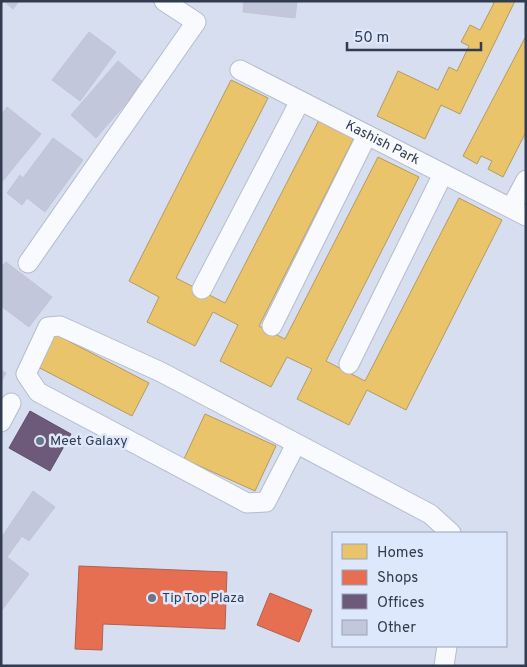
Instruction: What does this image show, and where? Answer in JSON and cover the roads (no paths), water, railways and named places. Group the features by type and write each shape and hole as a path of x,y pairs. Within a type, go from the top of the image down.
{"street":[{"path":"28,263 196,22 164,1"},
{"name":"Kashish Park","path":"240,70 518,212"},
{"path":"202,289 300,101"},
{"path":"272,326 367,135"},
{"path":"349,364 443,174"},
{"path":"518,212 526,180"},
{"path":"296,444 266,502 247,503 38,392 26,374 48,327 60,326 161,372 430,514 450,532"},
{"path":"1,422 11,403"},
{"path":"444,666 447,647"}],"place":[{"name":"Meet Galaxy","path":"40,441"},
{"name":"Tip Top Plaza","path":"152,598"}]}
